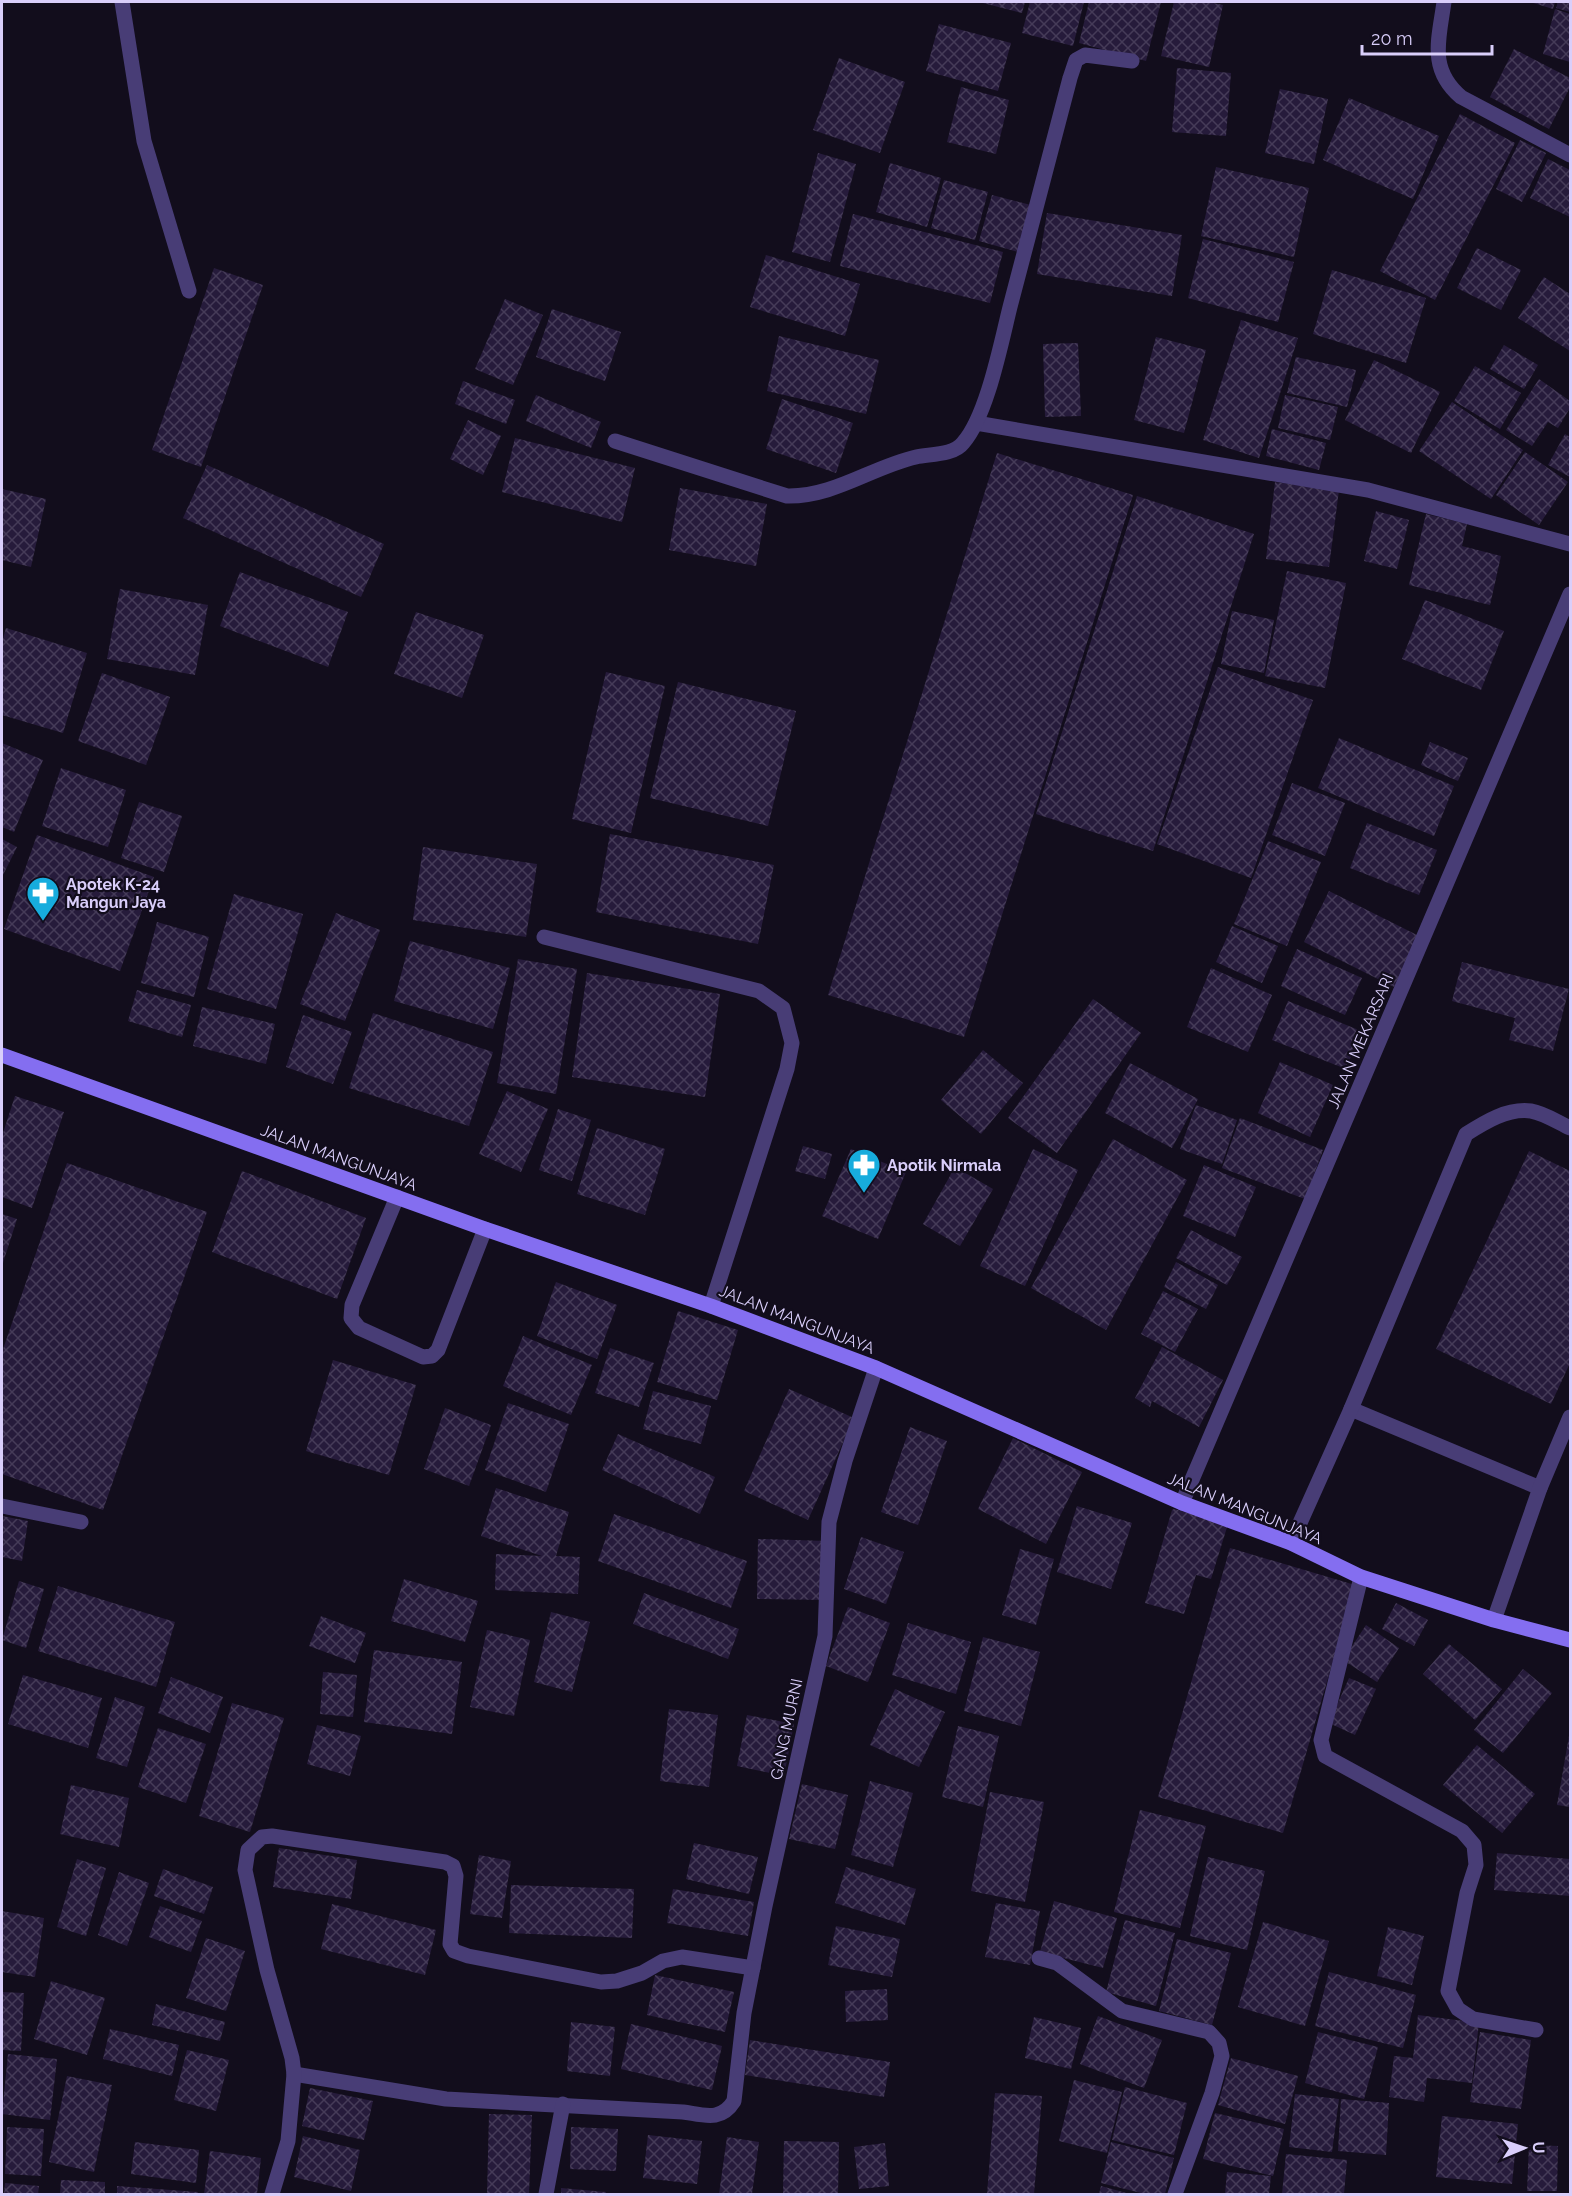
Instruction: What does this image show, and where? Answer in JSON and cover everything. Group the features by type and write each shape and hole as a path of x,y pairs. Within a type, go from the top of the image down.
{"main road":[{"name":"JALAN MANGUNJAYA","path":"2,1055 485,1229 711,1306 876,1368 1182,1503 1291,1543 1361,1577 1494,1620 1570,1640"}],"street":[{"path":"122,2 144,141 189,291"},
{"path":"1444,2 1438,47 1442,75 1449,87 1461,97 1570,155"},
{"path":"615,441 787,496 832,490 893,462 948,452 962,445 976,423 993,373 1076,60 1085,55 1132,61"},
{"path":"976,423 1368,490 1570,544"},
{"name":"JALAN MEKARSARI","path":"1182,1503 1570,594"},
{"path":"544,937 759,991 783,1008 792,1043 787,1069 711,1306"},
{"path":"1291,1543 1351,1409 1466,1134 1488,1119 1532,1111 1570,1128"},
{"path":"397,1197 352,1305 351,1318 359,1328 423,1357 432,1356 438,1350 485,1229"},
{"name":"GANG MURNI","path":"563,2104 720,2115 728,2110 734,2101 744,2013 765,1906 825,1636 829,1522 845,1461 876,1368"},
{"path":"1351,1409 1540,1488"},
{"path":"1494,1620 1540,1488 1570,1417"},
{"path":"2,1506 81,1522"},
{"path":"1361,1577 1322,1740 1325,1756 1462,1831 1474,1845 1476,1865 1467,1893 1448,1990 1458,2009 1473,2019 1536,2030"},
{"path":"272,2194 288,2141 294,2074 292,2058 267,1970 245,1870 248,1850 262,1837 272,1836 433,1860 453,1866 456,1876 450,1944 454,1951 468,1956 601,1982 624,1979 642,1973 663,1961 682,1957 753,1968"},
{"path":"1039,1958 1057,1963 1122,2011 1209,2032 1219,2043 1222,2056 1212,2093 1175,2194"},
{"path":"294,2074 446,2099 563,2104 546,2194"}],"building":[{"path":"979,2 1025,2 1022,13"},
{"path":"1030,2 1084,2 1073,46 1022,33"},
{"path":"1089,2 1161,2 1146,61 1079,43"},
{"path":"1174,2 1208,2 1223,5 1209,67 1161,56"},
{"path":"1530,2 1555,2 1553,9"},
{"path":"1558,2 1570,2 1570,12 1556,8"},
{"path":"1555,9 1570,14 1570,62 1543,54"},
{"path":"939,24 1011,43 998,91 926,71"},
{"path":"1514,49 1570,78 1570,87 1549,129 1490,97"},
{"path":"839,58 905,82 880,153 813,130"},
{"path":"1177,68 1231,73 1226,136 1172,132"},
{"path":"961,87 1009,100 996,154 947,142"},
{"path":"1280,89 1328,99 1314,164 1265,153"},
{"path":"1349,98 1439,136 1413,199 1323,160"},
{"path":"1460,114 1515,143 1435,300 1380,271"},
{"path":"1520,140 1546,153 1522,202 1496,189"},
{"path":"818,153 856,164 830,262 792,252"},
{"path":"1548,159 1570,170 1570,217 1530,198"},
{"path":"890,163 941,178 927,227 876,212"},
{"path":"1216,167 1309,188 1294,257 1201,236"},
{"path":"944,180 988,192 975,240 931,228"},
{"path":"992,195 1031,205 1018,252 979,241"},
{"path":"1047,213 1182,235 1172,296 1037,274"},
{"path":"853,214 1003,252 990,303 840,266"},
{"path":"1203,239 1294,262 1278,322 1188,298"},
{"path":"1477,248 1521,270 1501,310 1457,288"},
{"path":"766,255 860,284 845,336 750,307"},
{"path":"214,268 263,285 201,467 152,450"},
{"path":"1332,270 1426,298 1406,363 1313,334"},
{"path":"1544,277 1570,294 1570,351 1518,318"},
{"path":"505,299 543,315 513,385 475,369"},
{"path":"552,309 621,332 605,381 536,357"},
{"path":"1241,320 1298,338 1259,458 1203,440"},
{"path":"779,336 879,360 866,414 767,391"},
{"path":"1156,337 1206,350 1184,433 1134,420"},
{"path":"1078,343 1081,416 1045,417 1043,344"},
{"path":"1504,345 1538,365 1524,389 1490,369"},
{"path":"1296,357 1356,370 1347,407 1287,393"},
{"path":"1374,360 1440,392 1411,453 1345,420"},
{"path":"1475,366 1521,393 1500,429 1454,401"},
{"path":"1539,379 1570,401 1570,408 1558,428 1548,422 1532,446 1506,430"},
{"path":"463,381 515,400 506,424 455,404"},
{"path":"536,395 601,422 591,448 526,421"},
{"path":"1285,395 1338,407 1330,440 1278,428"},
{"path":"782,399 853,423 836,473 766,449"},
{"path":"1452,402 1523,450 1491,499 1419,451"},
{"path":"468,420 501,436 483,475 450,459"},
{"path":"1272,429 1326,443 1319,470 1266,456"},
{"path":"1565,434 1570,437 1570,477 1548,465"},
{"path":"515,438 635,468 622,522 502,492"},
{"path":"1525,452 1568,482 1539,525 1496,495"},
{"path":"997,453 1133,495 964,1037 828,995"},
{"path":"207,465 384,544 361,597 183,518"},
{"path":"1275,482 1339,490 1329,567 1266,559"},
{"path":"680,488 767,504 756,566 669,550"},
{"path":"2,489 46,499 31,567 2,560"},
{"path":"1137,496 1254,534 1153,851 1036,814"},
{"path":"1376,511 1409,520 1397,569 1364,561"},
{"path":"1426,514 1467,524 1462,546 1501,556 1490,605 1409,585"},
{"path":"1287,571 1346,583 1325,688 1265,676"},
{"path":"240,572 348,612 328,667 220,626"},
{"path":"120,589 208,605 195,675 107,659"},
{"path":"1425,600 1504,631 1481,690 1402,659"},
{"path":"1232,611 1274,620 1264,673 1221,664"},
{"path":"416,612 484,635 462,698 394,674"},
{"path":"6,628 87,653 63,733 2,715 2,642"},
{"path":"1218,667 1313,700 1251,878 1157,844"},
{"path":"606,672 665,686 631,833 572,819"},
{"path":"102,673 170,697 146,765 78,741"},
{"path":"678,682 796,711 768,826 650,798"},
{"path":"1339,738 1454,786 1434,836 1318,788"},
{"path":"1430,742 1468,758 1458,781 1421,765"},
{"path":"2,743 43,760 14,832 2,827"},
{"path":"61,768 126,790 108,847 42,826"},
{"path":"1292,783 1345,803 1325,856 1272,835"},
{"path":"139,802 182,816 164,872 121,858"},
{"path":"1367,823 1437,850 1419,895 1350,868"},
{"path":"610,834 774,865 758,944 596,912"},
{"path":"37,835 154,877 120,971 4,929"},
{"path":"2,839 17,847 2,877"},
{"path":"1268,841 1321,862 1287,946 1234,924"},
{"path":"423,847 537,864 526,937 413,920"},
{"path":"1329,891 1419,936 1394,987 1304,942"},
{"path":"234,894 303,914 276,1009 207,989"},
{"path":"336,913 380,930 345,1021 300,1004"},
{"path":"157,922 209,937 194,997 141,983"},
{"path":"1232,926 1278,946 1262,983 1216,962"},
{"path":"410,941 510,968 493,1029 394,1001"},
{"path":"1297,949 1362,978 1345,1015 1281,986"},
{"path":"518,959 577,969 556,1094 497,1083"},
{"path":"1462,962 1569,989 1553,1051 1509,1040 1515,1018 1452,1001"},
{"path":"1211,968 1272,995 1248,1052 1187,1027"},
{"path":"587,973 720,994 705,1097 572,1077"},
{"path":"137,990 191,1005 182,1037 128,1021"},
{"path":"1093,999 1141,1033 1057,1153 1008,1118"},
{"path":"1288,1001 1361,1031 1346,1069 1272,1040"},
{"path":"202,1007 275,1024 266,1064 193,1046"},
{"path":"373,1013 493,1052 469,1126 349,1088"},
{"path":"303,1015 352,1032 333,1084 286,1067"},
{"path":"983,1050 1023,1083 981,1134 941,1100"},
{"path":"1280,1062 1333,1085 1310,1137 1258,1113"},
{"path":"1130,1063 1198,1099 1172,1148 1105,1113"},
{"path":"507,1091 548,1109 521,1172 479,1154"},
{"path":"15,1096 64,1112 32,1208 2,1197 2,1136"},
{"path":"1196,1105 1237,1120 1222,1164 1180,1149"},
{"path":"558,1109 591,1120 572,1181 539,1170"},
{"path":"1240,1118 1323,1150 1305,1199 1222,1168"},
{"path":"597,1128 665,1149 645,1215 577,1194"},
{"path":"1113,1139 1187,1180 1106,1330 1031,1288"},
{"path":"803,1146 832,1154 825,1179 795,1171"},
{"name":"Apotik Nirmala","path":"851,1149 906,1172 878,1239 822,1216"},
{"path":"1033,1149 1078,1170 1025,1286 980,1266"},
{"path":"1529,1151 1570,1171 1570,1363 1551,1404 1436,1349"},
{"path":"67,1163 207,1212 103,1510 2,1474 2,1352"},
{"path":"1204,1165 1256,1187 1235,1237 1183,1216"},
{"path":"955,1167 993,1189 960,1246 923,1224"},
{"path":"242,1171 366,1218 337,1299 212,1252"},
{"path":"2,1214 17,1219 2,1266"},
{"path":"1191,1230 1242,1257 1227,1285 1176,1258"},
{"path":"1176,1262 1218,1285 1206,1309 1164,1287"},
{"path":"556,1282 617,1305 597,1359 537,1336"},
{"path":"1163,1291 1198,1309 1175,1352 1141,1334"},
{"path":"678,1311 738,1330 717,1400 657,1382"},
{"path":"523,1336 592,1365 571,1415 503,1386"},
{"path":"1162,1347 1223,1380 1199,1427 1152,1401 1150,1407 1135,1398"},
{"path":"610,1348 654,1363 639,1407 595,1393"},
{"path":"333,1360 416,1385 389,1475 306,1451"},
{"path":"789,1389 854,1418 808,1520 744,1491"},
{"path":"653,1391 711,1406 701,1444 643,1429"},
{"path":"508,1403 569,1424 546,1492 485,1470"},
{"path":"445,1408 491,1425 469,1486 424,1469"},
{"path":"910,1427 947,1441 918,1525 881,1512"},
{"path":"618,1434 715,1477 700,1514 602,1470"},
{"path":"1013,1438 1082,1472 1046,1544 978,1509"},
{"path":"496,1488 569,1512 556,1556 580,1557 578,1594 495,1590 496,1554 542,1556 481,1536"},
{"path":"1077,1506 1132,1523 1111,1589 1057,1572"},
{"path":"1174,1509 1228,1524 1211,1579 1196,1575 1184,1614 1145,1603"},
{"path":"614,1514 747,1561 731,1608 598,1561"},
{"path":"2,1516 28,1521 22,1561 2,1557"},
{"path":"861,1537 904,1552 886,1604 844,1589"},
{"path":"758,1539 827,1541 825,1600 757,1599"},
{"path":"1230,1548 1355,1585 1283,1833 1158,1797"},
{"path":"1020,1549 1054,1559 1036,1625 1002,1615"},
{"path":"404,1579 478,1601 465,1642 391,1621"},
{"path":"19,1581 44,1589 26,1648 2,1640"},
{"path":"58,1586 175,1622 156,1687 38,1651"},
{"path":"644,1593 739,1629 728,1659 633,1624"},
{"path":"1396,1603 1428,1620 1414,1646 1382,1629"},
{"path":"848,1607 890,1623 868,1682 826,1666"},
{"path":"551,1612 590,1622 572,1692 534,1682"},
{"path":"321,1616 366,1633 355,1663 309,1646"},
{"path":"908,1623 971,1642 956,1694 892,1675"},
{"path":"1366,1625 1399,1648 1377,1682 1343,1660"},
{"path":"487,1630 530,1640 514,1716 470,1707"},
{"path":"983,1637 1040,1652 1021,1726 964,1711"},
{"path":"1449,1644 1502,1689 1475,1720 1423,1674"},
{"path":"374,1650 462,1662 452,1734 364,1722"},
{"path":"1523,1669 1552,1693 1503,1753 1474,1730"},
{"path":"323,1672 357,1675 353,1717 320,1714"},
{"path":"23,1675 102,1698 88,1748 8,1724"},
{"path":"171,1677 223,1697 210,1733 158,1713"},
{"path":"1349,1678 1376,1689 1355,1735 1329,1723"},
{"path":"895,1689 945,1712 919,1767 870,1745"},
{"path":"115,1697 145,1707 127,1767 96,1758"},
{"path":"232,1703 284,1718 250,1832 199,1816"},
{"path":"669,1709 718,1715 709,1787 660,1781"},
{"path":"747,1715 794,1724 784,1776 737,1766"},
{"path":"317,1725 361,1736 350,1776 307,1764"},
{"path":"958,1726 999,1736 983,1807 942,1797"},
{"path":"158,1728 206,1744 186,1803 138,1787"},
{"path":"1570,1736 1570,1807 1557,1805"},
{"path":"1477,1745 1535,1794 1502,1833 1443,1785"},
{"path":"870,1781 913,1793 893,1867 851,1855"},
{"path":"802,1784 848,1795 835,1849 789,1839"},
{"path":"71,1785 129,1798 119,1847 60,1834"},
{"path":"990,1792 1044,1802 1025,1902 971,1891"},
{"path":"1140,1810 1206,1826 1180,1928 1114,1912"},
{"path":"694,1843 758,1857 749,1894 686,1879"},
{"path":"279,1848 357,1860 351,1899 273,1887"},
{"path":"1497,1853 1570,1859 1570,1896 1494,1890"},
{"path":"479,1855 511,1861 502,1918 470,1914"},
{"path":"1208,1857 1265,1871 1247,1950 1190,1936"},
{"path":"77,1859 106,1868 86,1936 57,1927"},
{"path":"846,1867 916,1889 905,1925 835,1903"},
{"path":"163,1869 213,1887 204,1914 154,1896"},
{"path":"119,1872 149,1883 127,1946 98,1935"},
{"path":"511,1885 634,1889 632,1938 509,1933"},
{"path":"673,1889 754,1902 748,1936 667,1923"},
{"path":"1054,1901 1117,1918 1103,1968 1040,1952"},
{"path":"996,1903 1040,1911 1030,1965 985,1957"},
{"path":"332,1904 436,1930 425,1975 321,1949"},
{"path":"160,1906 202,1921 191,1952 149,1937"},
{"path":"2,1911 44,1918 35,1977 2,1972"},
{"path":"1125,1920 1175,1933 1156,2006 1106,1992"},
{"path":"1263,1922 1329,1941 1305,2026 1238,2007"},
{"path":"836,1926 900,1939 892,1977 828,1965"},
{"path":"1388,1927 1424,1936 1412,1985 1377,1976"},
{"path":"206,1938 245,1951 226,2011 186,1998"},
{"path":"1177,1939 1231,1953 1212,2025 1159,2011"},
{"path":"1329,1972 1416,1995 1403,2048 1315,2026"},
{"path":"655,1975 734,1992 725,2032 647,2015"},
{"path":"51,1981 105,1998 87,2055 34,2039"},
{"path":"887,1989 888,2020 846,2022 845,1991"},
{"path":"2,1992 24,1993 21,2051 2,2050"},
{"path":"156,2004 225,2022 220,2041 152,2025"},
{"path":"1418,2015 1479,2023 1472,2083 1427,2078 1424,2102 1389,2097 1394,2056 1413,2058"},
{"path":"1098,2016 1162,2040 1144,2088 1080,2064"},
{"path":"1034,2017 1081,2028 1071,2069 1025,2058"},
{"path":"571,2022 615,2027 610,2076 567,2071"},
{"path":"631,2024 722,2046 712,2090 621,2069"},
{"path":"110,2029 179,2045 172,2076 103,2059"},
{"path":"1318,2032 1378,2047 1364,2099 1305,2083"},
{"path":"1480,2032 1531,2040 1521,2109 1470,2102"},
{"path":"750,2040 890,2062 884,2097 745,2075"},
{"path":"187,2050 229,2060 216,2111 174,2100"},
{"path":"8,2054 57,2059 50,2120 2,2114"},
{"path":"1231,2058 1298,2076 1285,2124 1218,2105"},
{"path":"67,2076 112,2085 94,2172 49,2162"},
{"path":"1074,2080 1122,2092 1107,2153 1059,2141"},
{"path":"1125,2087 1187,2103 1174,2155 1112,2140"},
{"path":"310,2088 373,2101 364,2140 302,2126"},
{"path":"995,2093 1042,2096 1034,2194 987,2194"},
{"path":"1295,2094 1339,2099 1332,2152 1289,2147"},
{"path":"1341,2099 1389,2103 1386,2155 1338,2151"},
{"path":"1215,2113 1284,2129 1273,2176 1203,2159"},
{"path":"489,2114 532,2115 529,2194 487,2194"},
{"path":"1442,2116 1518,2124 1512,2184 1436,2177"},
{"path":"7,2127 44,2129 41,2176 5,2174"},
{"path":"571,2127 618,2129 616,2171 570,2169"},
{"path":"648,2135 702,2141 697,2184 643,2178"},
{"path":"303,2136 360,2150 351,2191 294,2177"},
{"path":"727,2137 759,2142 752,2194 719,2194"},
{"path":"784,2141 839,2142 838,2194 783,2193"},
{"path":"135,2142 199,2150 196,2183 131,2174"},
{"path":"1111,2142 1174,2158 1165,2194 1145,2194 1101,2183"},
{"path":"885,2143 889,2186 859,2189 854,2147"},
{"path":"1529,2145 1558,2146 1557,2191 1527,2191"},
{"path":"210,2151 261,2158 257,2194 204,2194"},
{"path":"1286,2154 1347,2160 1344,2194 1282,2194"},
{"path":"1227,2172 1271,2176 1269,2194 1225,2194"},
{"path":"61,2180 105,2182 105,2194 60,2194"},
{"path":"5,2183 39,2186 38,2194 4,2194"},
{"path":"117,2186 198,2192 198,2194 117,2194"},
{"path":"1101,2186 1130,2194 1099,2194"},
{"path":"561,2188 606,2192 606,2194 561,2194"}],"place":[{"name":"Apotek K-24 Mangun Jaya","path":"43,922"},
{"name":"Apotik Nirmala","path":"864,1194"}]}
